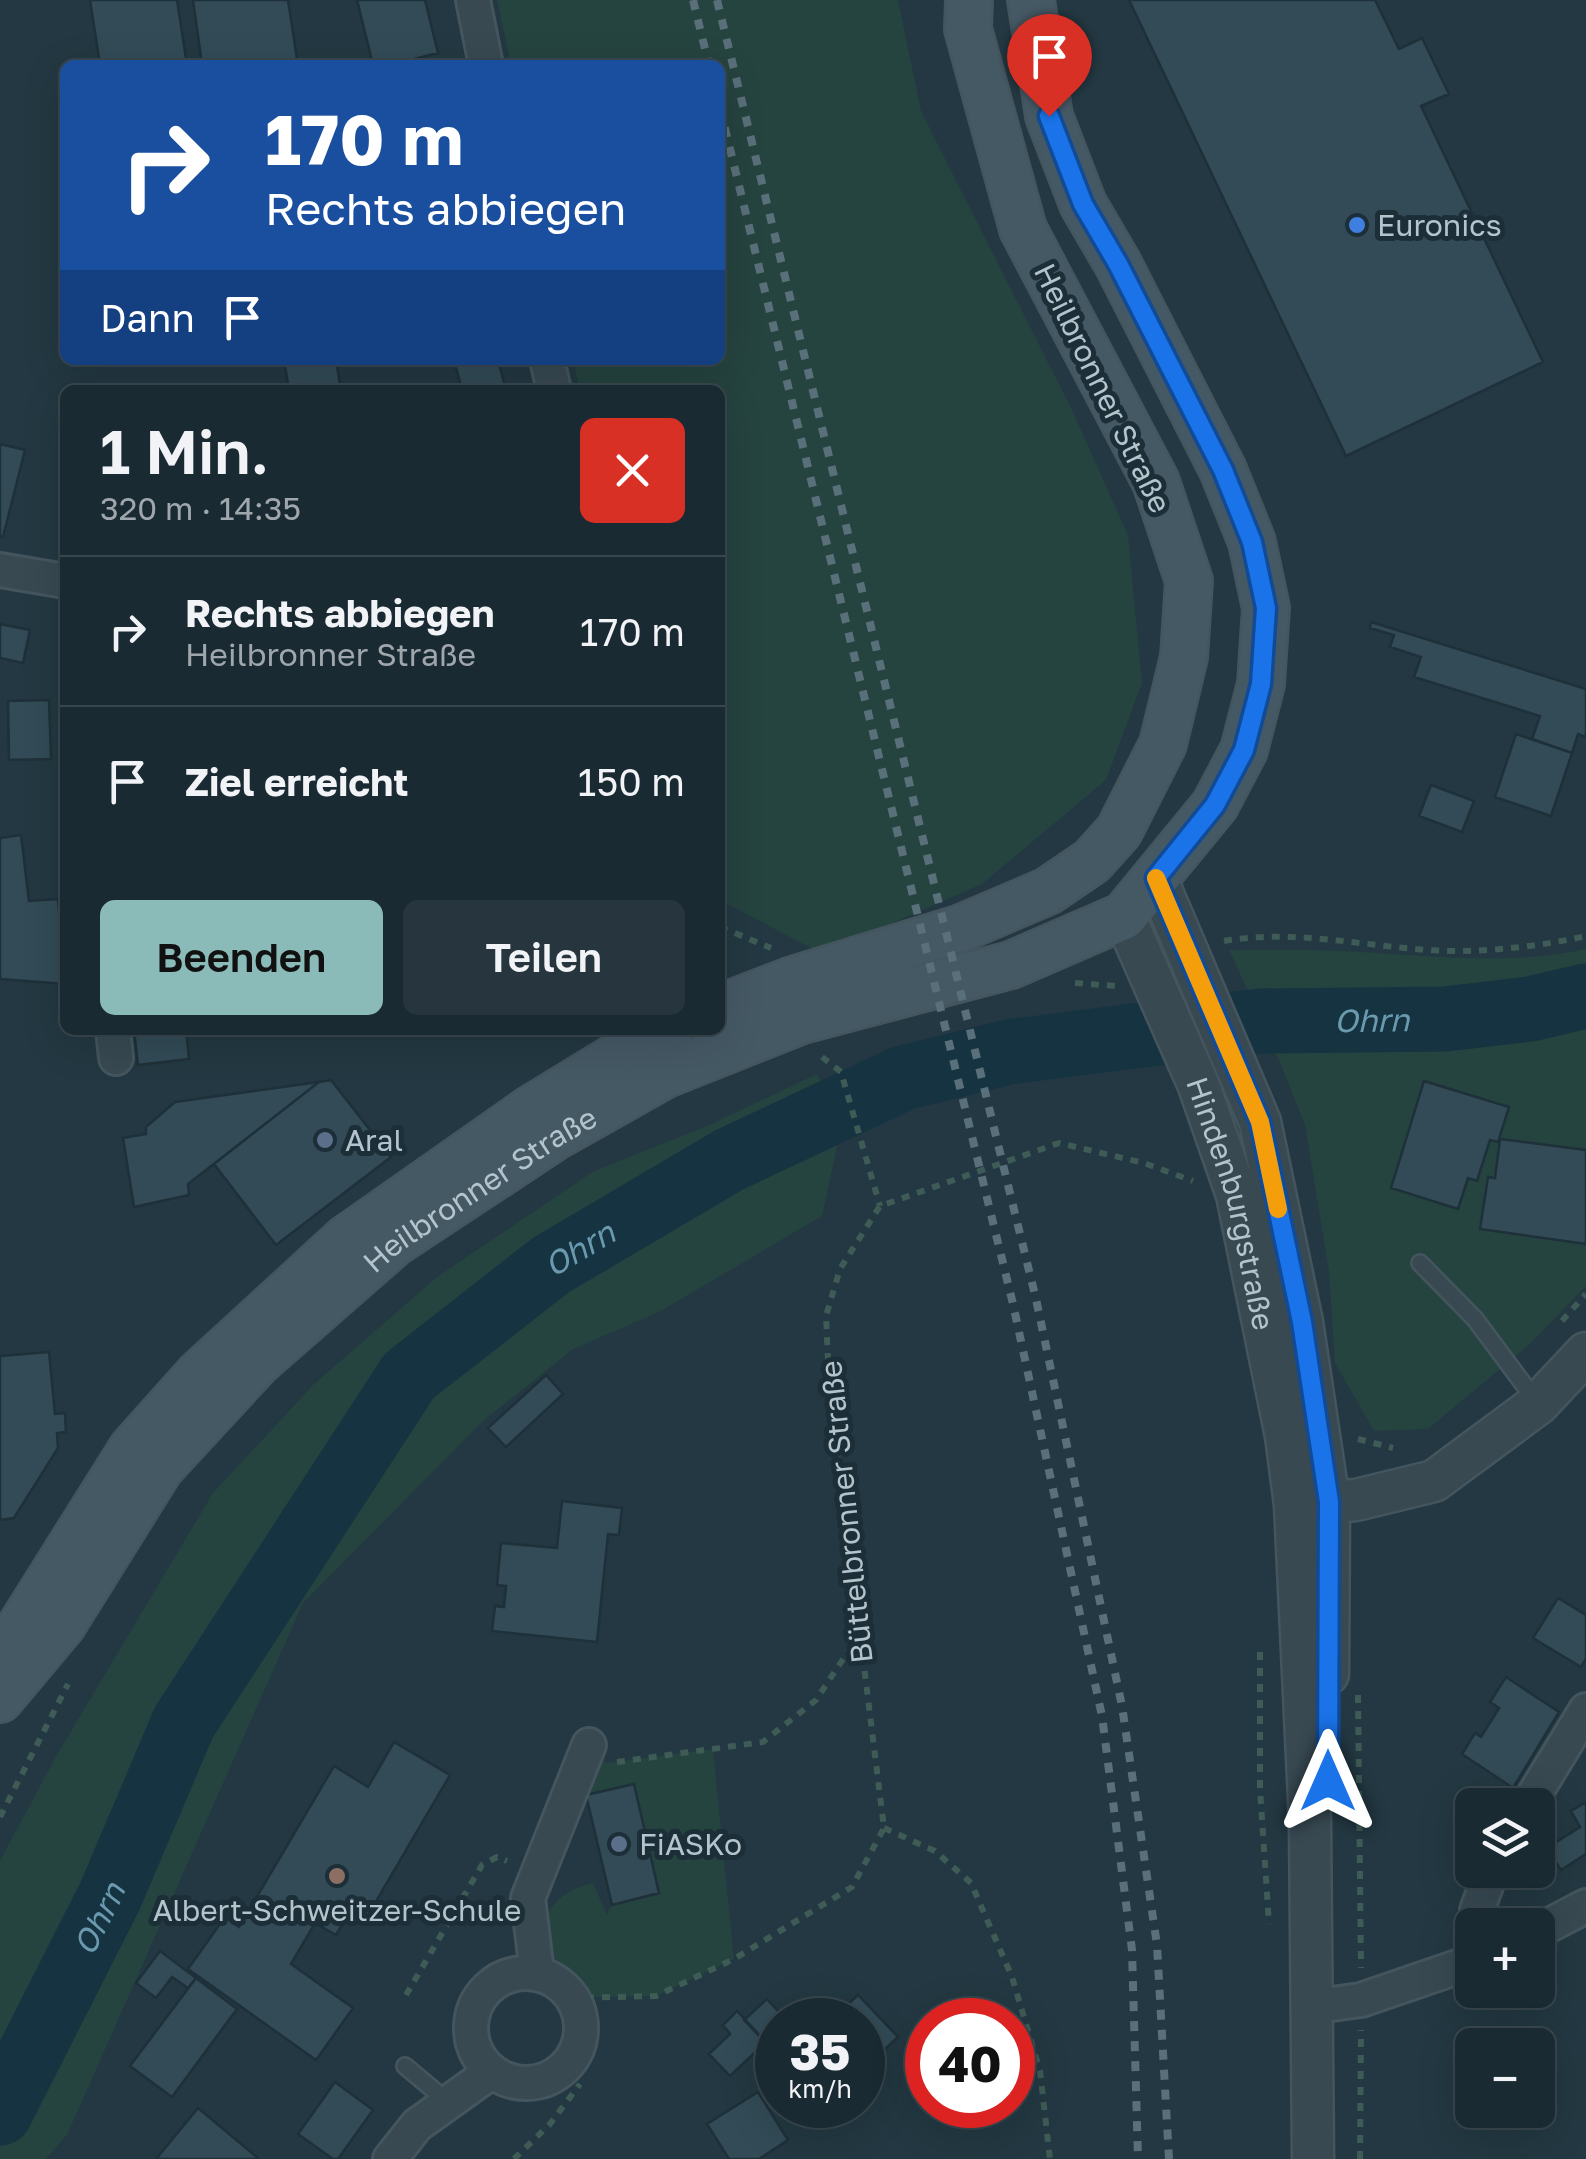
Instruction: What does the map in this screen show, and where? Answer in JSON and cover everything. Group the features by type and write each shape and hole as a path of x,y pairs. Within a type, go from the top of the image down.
{"main road":[{"name":"Heilbronner Straße","path":"725,1006 790,981 959,929 1048,892 1105,846 1164,744 1184,657 1189,581 1156,482 1023,230 968,29 969,0"},
{"name":"Heilbronner Straße","path":"0,1699 62,1625 160,1468 257,1363 394,1243 556,1136 666,1074 802,1020 1011,966 1124,916 1215,805 1244,750 1261,684 1266,608 1252,542 1223,470 1118,264 1083,204 1049,116 1031,0"},
{"path":"1105,846 1156,878"},
{"path":"1105,846 1124,916"},
{"name":"Heilbronner Straße","path":"0,1685 10,1635 132,1450 199,1374 346,1239 532,1109 628,1049 659,1035"}],"street":[{"path":"473,0 485,60"},
{"path":"0,570 60,581"},
{"name":"Hindenburgstraße","path":"1156,878 1260,1122 1302,1322 1320,1437 1312,1504 1313,2159"},
{"name":"Hindenburgstraße","path":"1124,916 1200,1086 1237,1195 1286,1436 1312,1504"},
{"path":"1312,1504 1356,1500 1434,1481 1527,1388 1586,1353"},
{"path":"1538,1788 1586,1710"},
{"path":"537,1972 528,1898 589,1745"},
{"path":"1555,1922 1586,1906"},
{"path":"1310,1992 1361,2000 1455,1968"},
{"path":"518,1972 537,1972 556,1980 570,1998 582,2020 578,2050 565,2068 536,2083 514,2082 492,2072 478,2056 471,2036 472,2014 478,2000 496,1980 518,1972"},
{"path":"390,2159 417,2125 492,2072"}],"lane":[{"path":"1420,1263 1475,1320 1527,1388"},
{"path":"405,2066 449,2104"}],"path":[{"path":"1192,958 1226,940 1285,936 1462,951 1586,936"},
{"path":"1061,987 1079,982 1128,988 1152,979"},
{"path":"814,1052 831,1048"},
{"path":"841,1072 880,1206 1060,1143 1144,1163 1237,1195"},
{"name":"Büttelbronner Straße","path":"880,1206 840,1269 826,1316 829,1383 884,1828"},
{"path":"1527,1388 1586,1294"},
{"path":"1320,1437 1352,1437 1389,1449 1406,1446"},
{"path":"1260,1632 1260,1789 1270,1939"},
{"path":"589,1745 606,1763 763,1742 816,1700 859,1634"},
{"path":"0,1817 71,1679"},
{"path":"570,1998 656,1996 734,1959 852,1887 884,1828 935,1851 971,1883 1012,1978 1040,2072 1050,2159"},
{"path":"472,1854 482,1865"},
{"path":"406,1995 482,1865 497,1857 538,1872"},
{"path":"514,2159 550,2124 580,2084"}],"green space":[{"path":"497,0 898,0 921,111 1072,410 1128,535 1142,683 1106,780 982,884 822,954 725,903 725,385 579,385 574,365 725,365 725,60 510,60"},
{"path":"1586,949 1586,983 1256,1008 1229,950 1493,958"},
{"path":"1586,1016 1586,1286 1531,1343 1428,1429 1374,1431 1335,1363 1329,1272 1305,1125 1278,1058 1264,1041"},
{"path":"817,1074 842,1125 822,1216 659,1312 573,1349 482,1422 303,1603 67,2135 46,2159 0,2159 0,1861 55,1758 213,1493 314,1384 437,1277 594,1171 707,1126"},
{"path":"589,1745 606,1763 713,1749 734,1959 656,1996 570,1998 556,1980 537,1973 547,1915 563,1896 593,1883 607,1915 612,1905 659,1893 634,1784 586,1795"}],"building":[{"path":"90,0 177,0 186,60 99,60"},
{"path":"193,0 288,0 297,60 201,60"},
{"path":"357,0 425,0 438,53 410,60 372,60"},
{"name":"Euronics","path":"1129,0 1375,0 1399,49 1422,38 1449,94 1421,106 1543,362 1346,456"},
{"path":"285,365 337,365 340,385 288,385"},
{"path":"455,365 499,365 505,385 461,385"},
{"path":"0,444 25,450 3,537 0,536"},
{"path":"1371,622 1586,689 1586,737 1578,734 1572,753 1532,739 1540,716 1414,677 1421,657 1390,647 1394,635 1370,628"},
{"path":"0,624 30,630 23,663 0,658"},
{"path":"49,700 51,759 9,760 8,701"},
{"path":"1516,734 1572,753 1551,816 1495,797"},
{"path":"1431,785 1474,801 1462,832 1419,816"},
{"path":"21,835 29,901 58,899 60,984 0,979 0,838"},
{"path":"135,1035 187,1035 189,1059 138,1065"},
{"path":"331,1080 391,1157 276,1245 214,1164 319,1082"},
{"path":"1424,1081 1509,1107 1498,1142 1490,1140 1477,1181 1468,1178 1458,1209 1391,1188"},
{"path":"319,1082 188,1184 189,1195 134,1207 123,1138 146,1134 146,1127 175,1102"},
{"path":"1500,1139 1586,1150 1586,1244 1480,1229 1488,1177 1495,1178"},
{"path":"49,1352 55,1414 65,1413 66,1432 57,1433 58,1448 14,1518 0,1520 0,1356"},
{"path":"546,1375 563,1394 506,1447 488,1428"},
{"path":"562,1501 622,1508 619,1535 608,1534 597,1642 492,1631 495,1606 504,1607 506,1586 497,1585 501,1543 557,1548"},
{"path":"1558,1598 1586,1615 1586,1659 1581,1667 1533,1638"},
{"path":"1506,1677 1559,1712 1513,1788 1462,1754 1475,1733 1481,1737 1499,1708 1490,1702"},
{"path":"394,1742 450,1775 364,1922 349,1913 336,1935 315,1923 291,1964 353,2008 316,2060 188,1969 225,1917 239,1927 334,1766 368,1787"},
{"path":"634,1784 659,1893 612,1905 586,1795"},
{"path":"1586,1802 1586,1854 1561,1870 1555,1861 1555,1843 1580,1827 1571,1811"},
{"path":"160,1951 196,1978 188,1988 172,1977 156,1998 136,1983"},
{"path":"196,1978 237,2009 172,2097 130,2066"},
{"path":"755,2010 755,2031 744,2020"},
{"path":"737,2011 755,2030 755,2052 730,2076 709,2054 730,2034 723,2025"},
{"path":"885,2023 898,2037 885,2049"},
{"path":"335,2082 373,2110 338,2159 298,2134"},
{"path":"755,2094 755,2128 780,2128 788,2140 759,2159 729,2159 707,2124"},
{"path":"198,2108 259,2159 156,2159"}],"waterway":[{"name":"Ohrn","path":"0,2113 110,1896 184,1722 409,1376 551,1265 729,1160 903,1078 1009,1052 1134,1036 1260,1021 1445,1019 1530,1009 1586,996"}],"railway":[{"path":"693,0 708,60"},
{"path":"717,0 1036,1299 1122,1706 1157,1945 1169,2159"},
{"path":"725,128 1013,1304 1102,1716 1132,1950 1138,2159"}],"slow traffic":[{"path":"1156,878 1260,1122 1278,1209"}],"place":[{"name":"Euronics","path":"1357,225"},
{"name":"Aral","path":"325,1140"},
{"name":"FiASKo","path":"619,1844"},
{"name":"Albert-Schweitzer-Schule","path":"337,1876"}],"route":[{"path":"1049,116 1083,204 1118,264 1223,470 1252,542 1266,608 1261,684 1244,750 1215,805 1156,878 1260,1122 1302,1322 1329,1502 1328,1781"}]}
